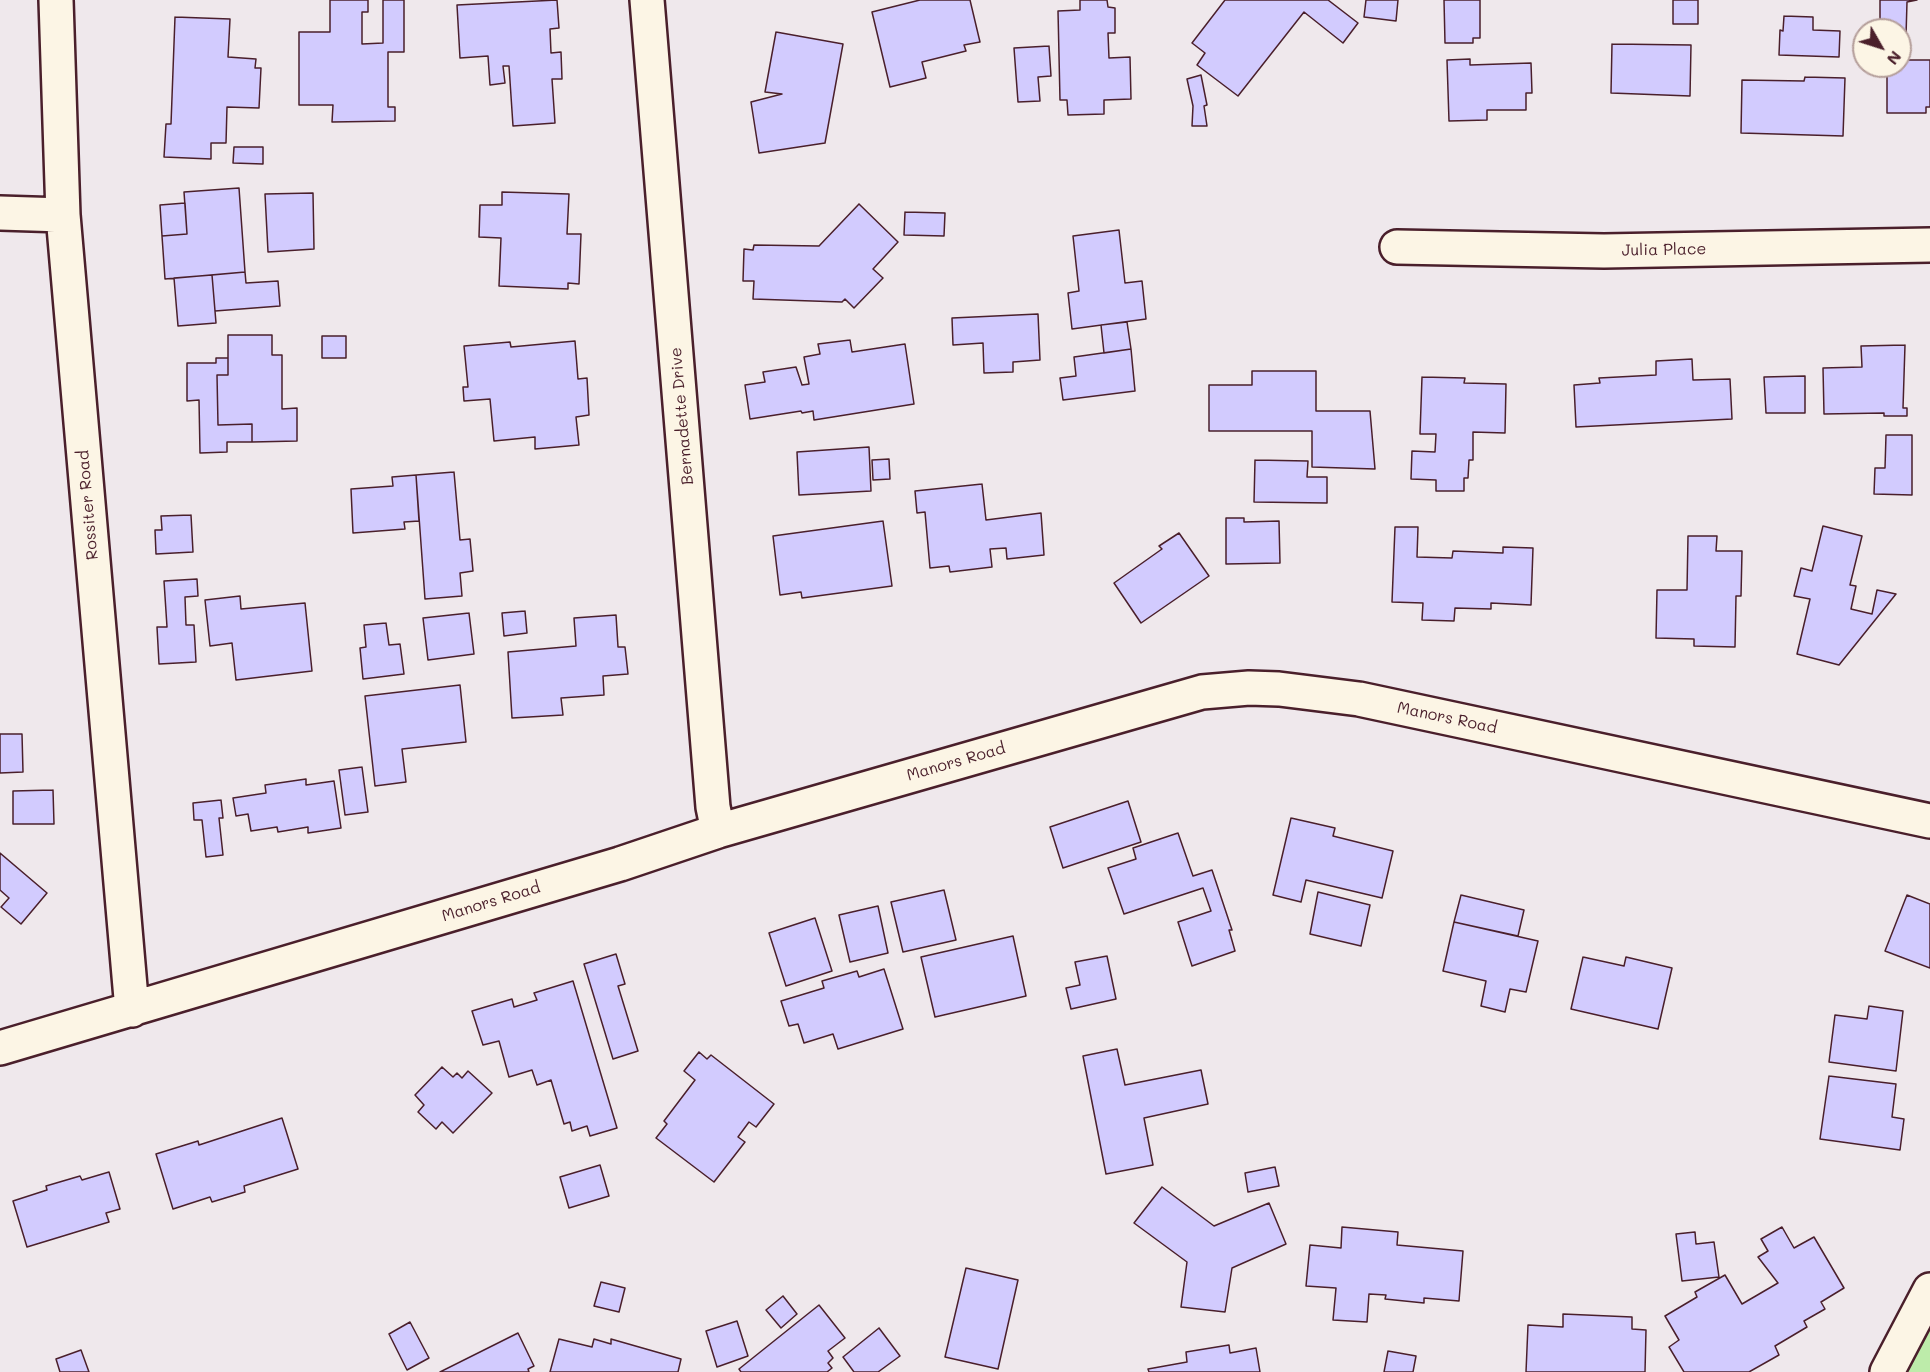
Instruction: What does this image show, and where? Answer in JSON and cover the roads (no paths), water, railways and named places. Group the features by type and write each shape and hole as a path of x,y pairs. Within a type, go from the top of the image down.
{"street":[{"name":"Rossiter Road","path":"56,0 63,215 132,1010"},
{"name":"Bernadette Drive","path":"647,0 713,807 718,831"},
{"path":"0,213 63,215"},
{"name":"Julia Place","path":"1397,248 1604,251 1930,245"},
{"name":"Manors Road","path":"0,1048 609,867 718,831 1202,692 1248,688 1359,699 1930,821"},
{"path":"1887,1372 1930,1290"}]}
